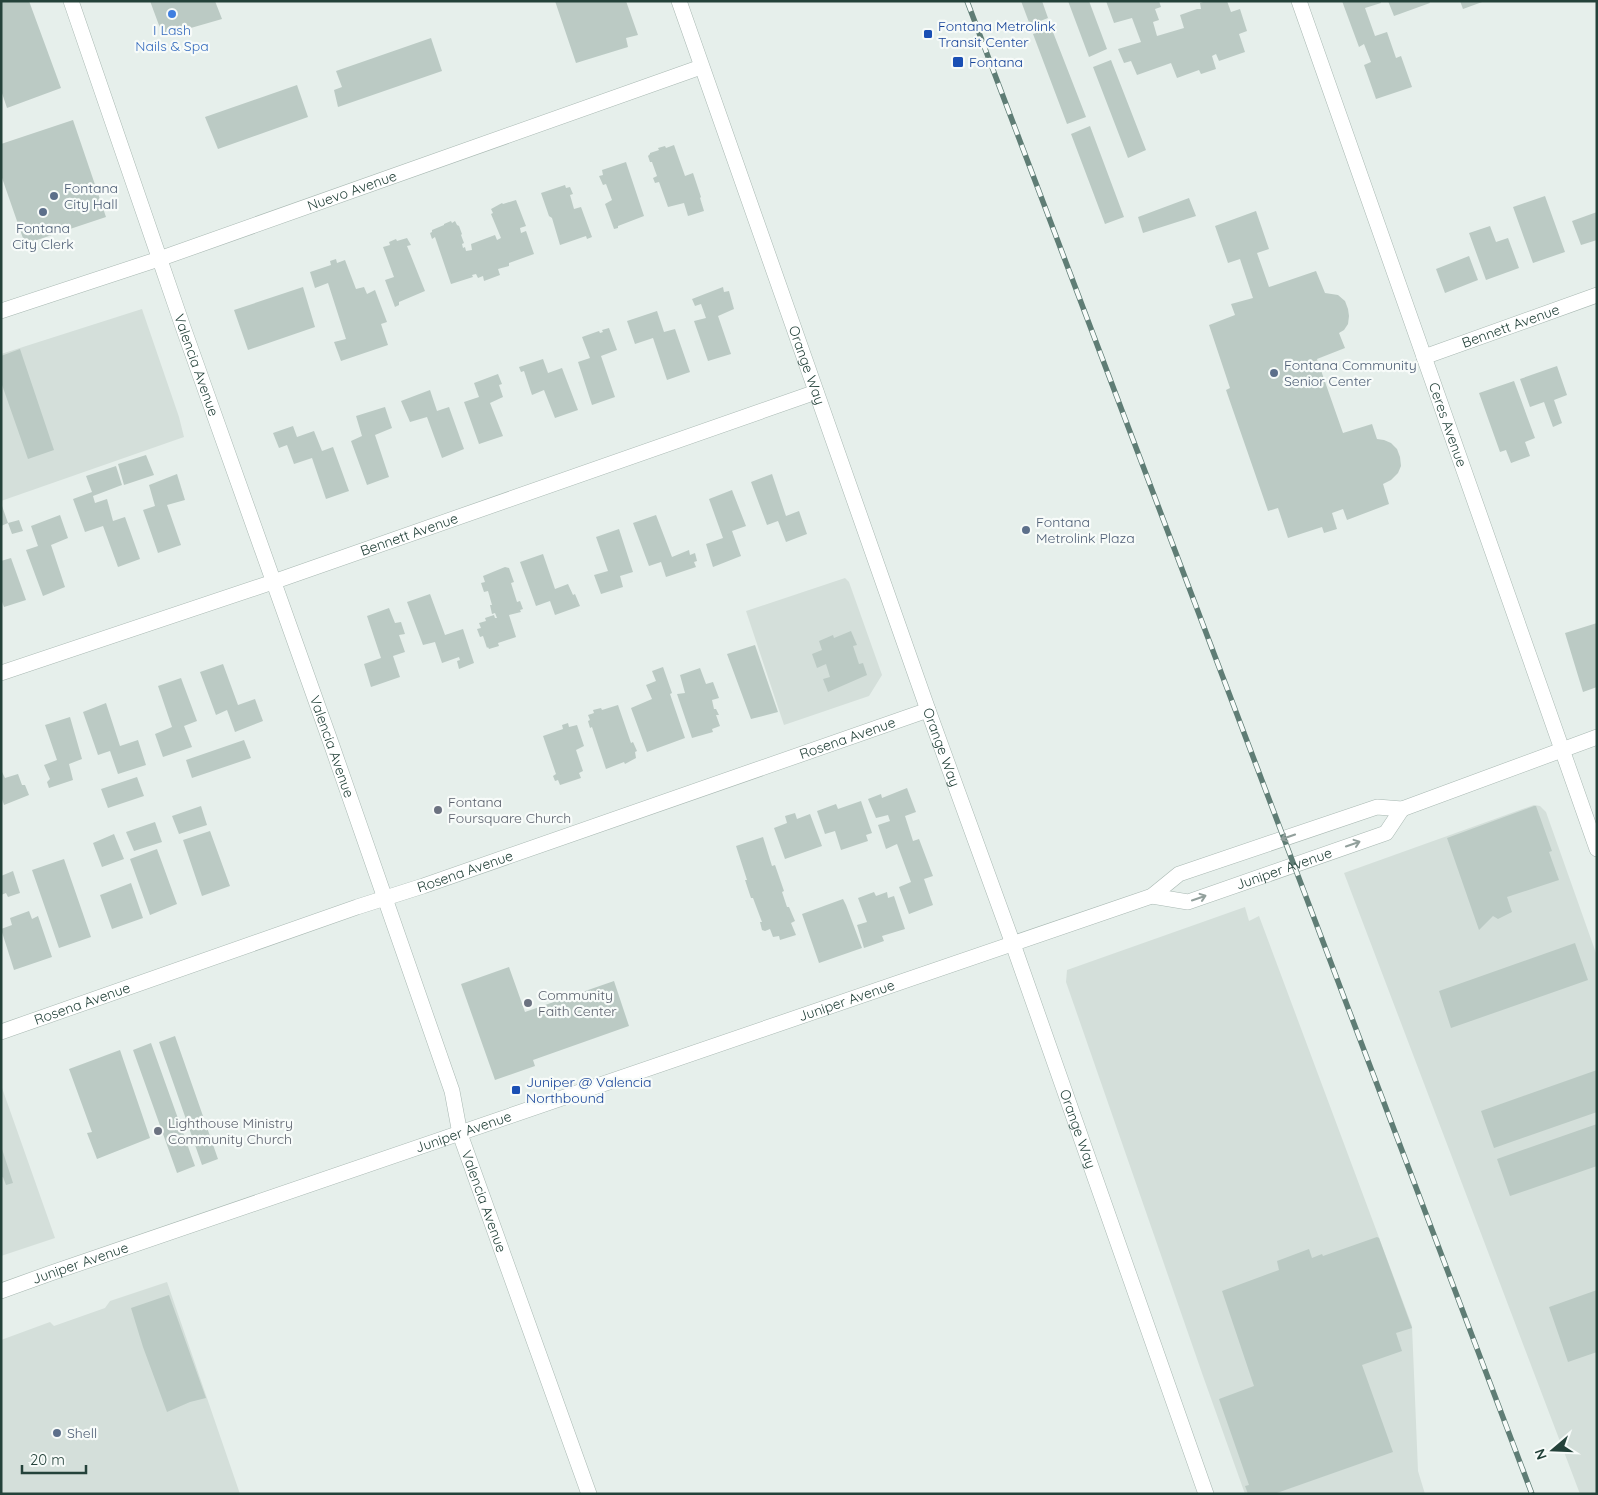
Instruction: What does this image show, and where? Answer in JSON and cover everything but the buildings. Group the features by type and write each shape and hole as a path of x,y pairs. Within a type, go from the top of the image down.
{"street":[{"name":"Valencia Avenue","path":"71,1 159,259 452,1091 460,1134 589,1494"},
{"name":"Orange Way","path":"679,1 1206,1494"},
{"name":"Ceres Avenue","path":"1299,1 1597,849"},
{"name":"Nuevo Avenue","path":"1,311 159,259 701,67"},
{"name":"Bennett Avenue","path":"1424,357 1597,295"},
{"name":"Bennett Avenue","path":"1,672 273,582 816,392"},
{"name":"Rosena Avenue","path":"1,1032 928,710"},
{"name":"Juniper Avenue","path":"1,1291 1152,896 1179,874 1377,807 1402,809 1597,737"},
{"name":"Juniper Avenue","path":"1152,896 1188,902 1386,833 1402,809"}],"shaded area":[{"path":"142,309 184,437 1,501 1,354"},
{"path":"845,578 849,582 882,675 869,696 784,725 746,611"},
{"path":"1534,805 1540,806 1546,812 1597,956 1597,1494 1580,1494 1344,873"},
{"path":"1245,907 1249,921 1259,916 1412,1326 1418,1471 1425,1494 1245,1494 1066,982 1067,970"},
{"path":"1,1085 55,1238 1,1256"},
{"path":"167,1282 240,1494 1,1494 1,1340 50,1322 54,1326 105,1308 110,1301"}],"railway":[{"path":"967,1 1532,1494"}],"place":[{"name":"I Lash Nails & Spa","path":"172,14"},
{"name":"Fontana Metrolink Transit Center","path":"928,34"},
{"name":"Fontana","path":"958,62"},
{"name":"Fontana City Hall","path":"54,196"},
{"name":"Fontana City Clerk","path":"43,212"},
{"name":"Fontana Community Senior Center","path":"1274,373"},
{"name":"Fontana Metrolink Plaza","path":"1026,530"},
{"name":"Fontana Foursquare Church","path":"438,810"},
{"name":"Community Faith Center","path":"528,1003"},
{"name":"Juniper @ Valencia Northbound","path":"516,1090"},
{"name":"Lighthouse Ministry Community Church","path":"158,1131"},
{"name":"Shell","path":"57,1433"}]}
